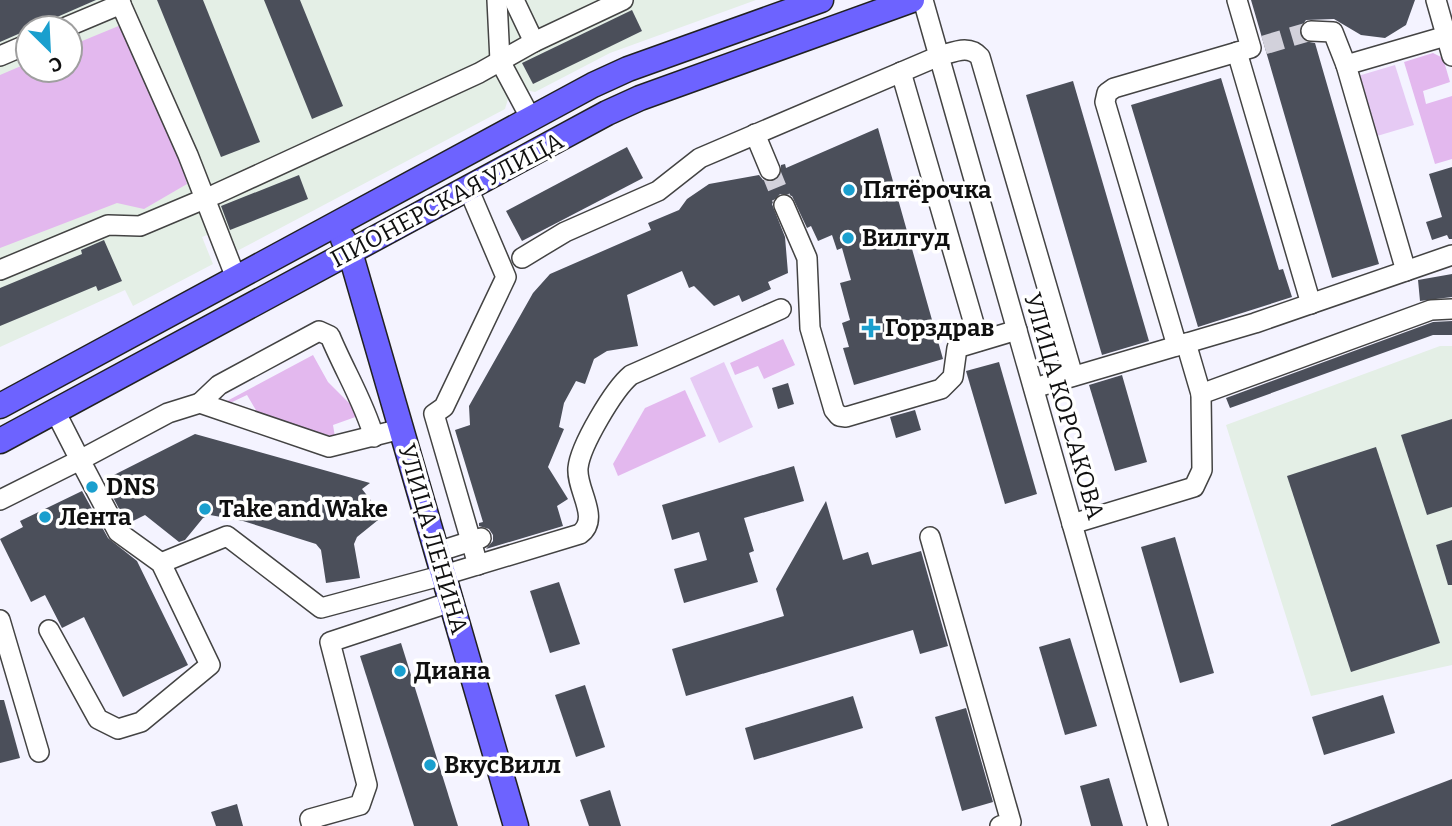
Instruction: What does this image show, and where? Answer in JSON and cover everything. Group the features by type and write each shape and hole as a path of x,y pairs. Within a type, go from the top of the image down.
{"main road":[{"name":"ПИОНЕРСКАЯ УЛИЦА","path":"0,406 628,69 821,0"},
{"name":"ПИОНЕРСКАЯ УЛИЦА","path":"0,441 640,98 912,0"},
{"name":"УЛИЦА ЛЕНИНА","path":"336,224 350,252 516,826"}],"street":[{"path":"497,0 500,61 531,119"},
{"path":"514,0 534,41"},
{"path":"0,270 108,225 140,226 204,199 456,85 534,41 623,0"},
{"name":"УЛИЦА КОРСАКОВА","path":"923,0 1158,826"},
{"path":"1237,0 1251,48 1311,304"},
{"path":"1436,0 1452,57"},
{"path":"84,19 120,2 188,155 236,278"},
{"path":"1311,31 1333,32 1346,65 1406,271"},
{"path":"1346,65 1446,36"},
{"path":"1073,524 1194,487 1202,470 1200,394 1181,345 1105,102 1107,93 1251,48"},
{"path":"522,258 565,232 659,191 700,158 939,56 966,49 975,50 980,57 1073,376"},
{"path":"901,72 979,341"},
{"path":"755,134 770,170"},
{"path":"468,188 506,277 444,407 434,414 477,540 478,565"},
{"path":"784,205 807,258 810,328 834,410 839,416 846,417 941,389 953,377 950,350 1017,330"},
{"path":"1034,388 1311,304 1452,255"},
{"path":"161,563 228,536 321,608 444,576 580,534 587,528 590,519 579,482 580,459 618,385 631,375 780,309"},
{"path":"1200,394 1431,310 1452,309"},
{"path":"0,500 168,413 200,403 219,385 319,331 330,336 353,389 366,410 374,437"},
{"path":"200,403 329,447 401,429"},
{"path":"49,630 97,719 118,729 141,722 210,665 161,563 118,532 55,411"},
{"path":"930,537 1011,822 1000,826"},
{"path":"437,552 477,540"},
{"path":"312,826 310,819 360,805 367,785 330,642 451,602"},
{"path":"0,621 39,752"}],"shaded area":[{"path":"0,0 756,0 610,53 535,92 525,90 508,99 505,109 237,251 224,228 202,237 213,264 133,306 125,290 0,347"},
{"path":"121,25 180,156 187,184 144,209 117,203 0,248 0,75 14,69 14,84 84,84 84,40"},
{"path":"1433,53 1443,58 1450,82 1423,91 1426,104 1452,96 1452,159 1435,164 1404,62"},
{"path":"1395,65 1414,125 1377,136 1358,76"},
{"path":"783,339 795,365 764,379 758,366 735,375 730,363"},
{"path":"1440,346 1452,346 1452,665 1311,696 1226,425"},
{"path":"313,355 328,382 361,415 333,425 335,437 260,417 247,395 228,404 227,401"},
{"path":"724,362 753,427 719,443 690,378"},
{"path":"685,390 706,436 618,476 613,464 645,408"}],"building":[{"path":"0,0 96,0 64,14 14,14 14,36 0,42"},
{"path":"157,0 203,0 260,142 221,157"},
{"path":"264,0 300,0 343,106 312,119"},
{"path":"1251,0 1415,0 1406,25 1385,38 1361,35 1334,19 1306,20 1299,30 1304,41 1315,43 1379,264 1332,278"},
{"path":"632,10 642,31 533,84 522,63"},
{"path":"1221,78 1279,270 1283,269 1292,297 1198,327 1131,105"},
{"path":"1073,81 1149,341 1102,355 1026,95"},
{"path":"878,128 943,359 854,385 843,348 849,347 842,323 850,320 840,283 851,280 842,248 837,250 832,235 818,241 811,226 807,228 792,196 780,194 772,204 785,237 788,273 768,282 771,289 742,302 739,295 714,306 694,286 689,288 682,271 627,295 638,346 607,351 594,359 585,384 576,381 564,403 559,427 564,429 548,467 568,499 557,506 563,526 486,549 493,541 493,535 489,529 479,526 479,523 483,522 455,430 470,425 469,406 533,293 550,274 651,230 648,223 679,210 687,199 709,184 759,175 763,180 774,181 780,177 781,165 785,164 786,168"},
{"path":"627,147 643,178 522,241 506,211"},
{"path":"1452,167 1452,239 1447,235 1432,240 1426,222 1442,217 1429,174"},
{"path":"299,175 308,199 230,230 221,206"},
{"path":"104,240 122,281 98,291 96,286 0,326 0,288 82,254 81,250"},
{"path":"1452,274 1452,297 1420,301 1418,280"},
{"path":"1452,321 1452,335 1433,335 1230,408 1226,398 1433,322"},
{"path":"999,362 1037,494 1005,504 966,371"},
{"path":"1122,375 1147,462 1115,471 1089,385"},
{"path":"788,383 794,404 778,409 772,388"},
{"path":"915,410 921,430 896,438 890,417"},
{"path":"1452,419 1452,507 1427,515 1401,435"},
{"path":"195,434 370,483 362,489 383,516 357,537 354,544 360,578 326,583 321,550 316,544 243,521 210,515 203,518 185,540 179,542 145,515 127,524 104,480"},
{"path":"1376,447 1440,643 1351,672 1287,476"},
{"path":"794,466 804,501 744,518 754,551 749,553 758,582 684,603 674,569 707,560 699,532 672,540 662,505"},
{"path":"82,491 108,538 137,561 188,665 123,697 84,617 62,628 45,595 31,602 0,539 23,527 20,521"},
{"path":"826,501 843,560 868,552 872,565 921,551 948,646 920,654 913,630 686,696 672,649 784,616 776,589"},
{"path":"1175,537 1214,673 1180,683 1141,547"},
{"path":"1452,540 1452,585 1448,585 1436,545"},
{"path":"559,582 580,644 550,653 530,591"},
{"path":"1070,638 1097,726 1065,735 1039,647"},
{"path":"401,643 458,826 414,826 360,656"},
{"path":"585,685 605,747 576,757 555,695"},
{"path":"1383,695 1395,733 1324,755 1312,717"},
{"path":"853,696 863,728 754,760 745,728"},
{"path":"0,700 4,700 20,758 0,763"},
{"path":"966,708 993,802 962,811 935,717"},
{"path":"1109,778 1123,826 1091,826 1080,786"},
{"path":"1452,779 1452,826 1331,826 1331,825"},
{"path":"610,790 621,826 589,826 580,800"},
{"path":"237,804 243,826 216,826 211,812"}],"tunnel":[{"path":"1264,45 1311,31"},
{"path":"770,170 784,205"}],"place":[{"name":"Пятёрочка","path":"849,190"},
{"name":"Вилгуд","path":"848,238"},
{"name":"Горздрав","path":"871,328"},
{"name":"DNS","path":"92,487"},
{"name":"Take and Wake","path":"205,509"},
{"name":"Лента","path":"45,517"},
{"name":"Диана","path":"400,671"},
{"name":"ВкусВилл","path":"430,765"}]}
